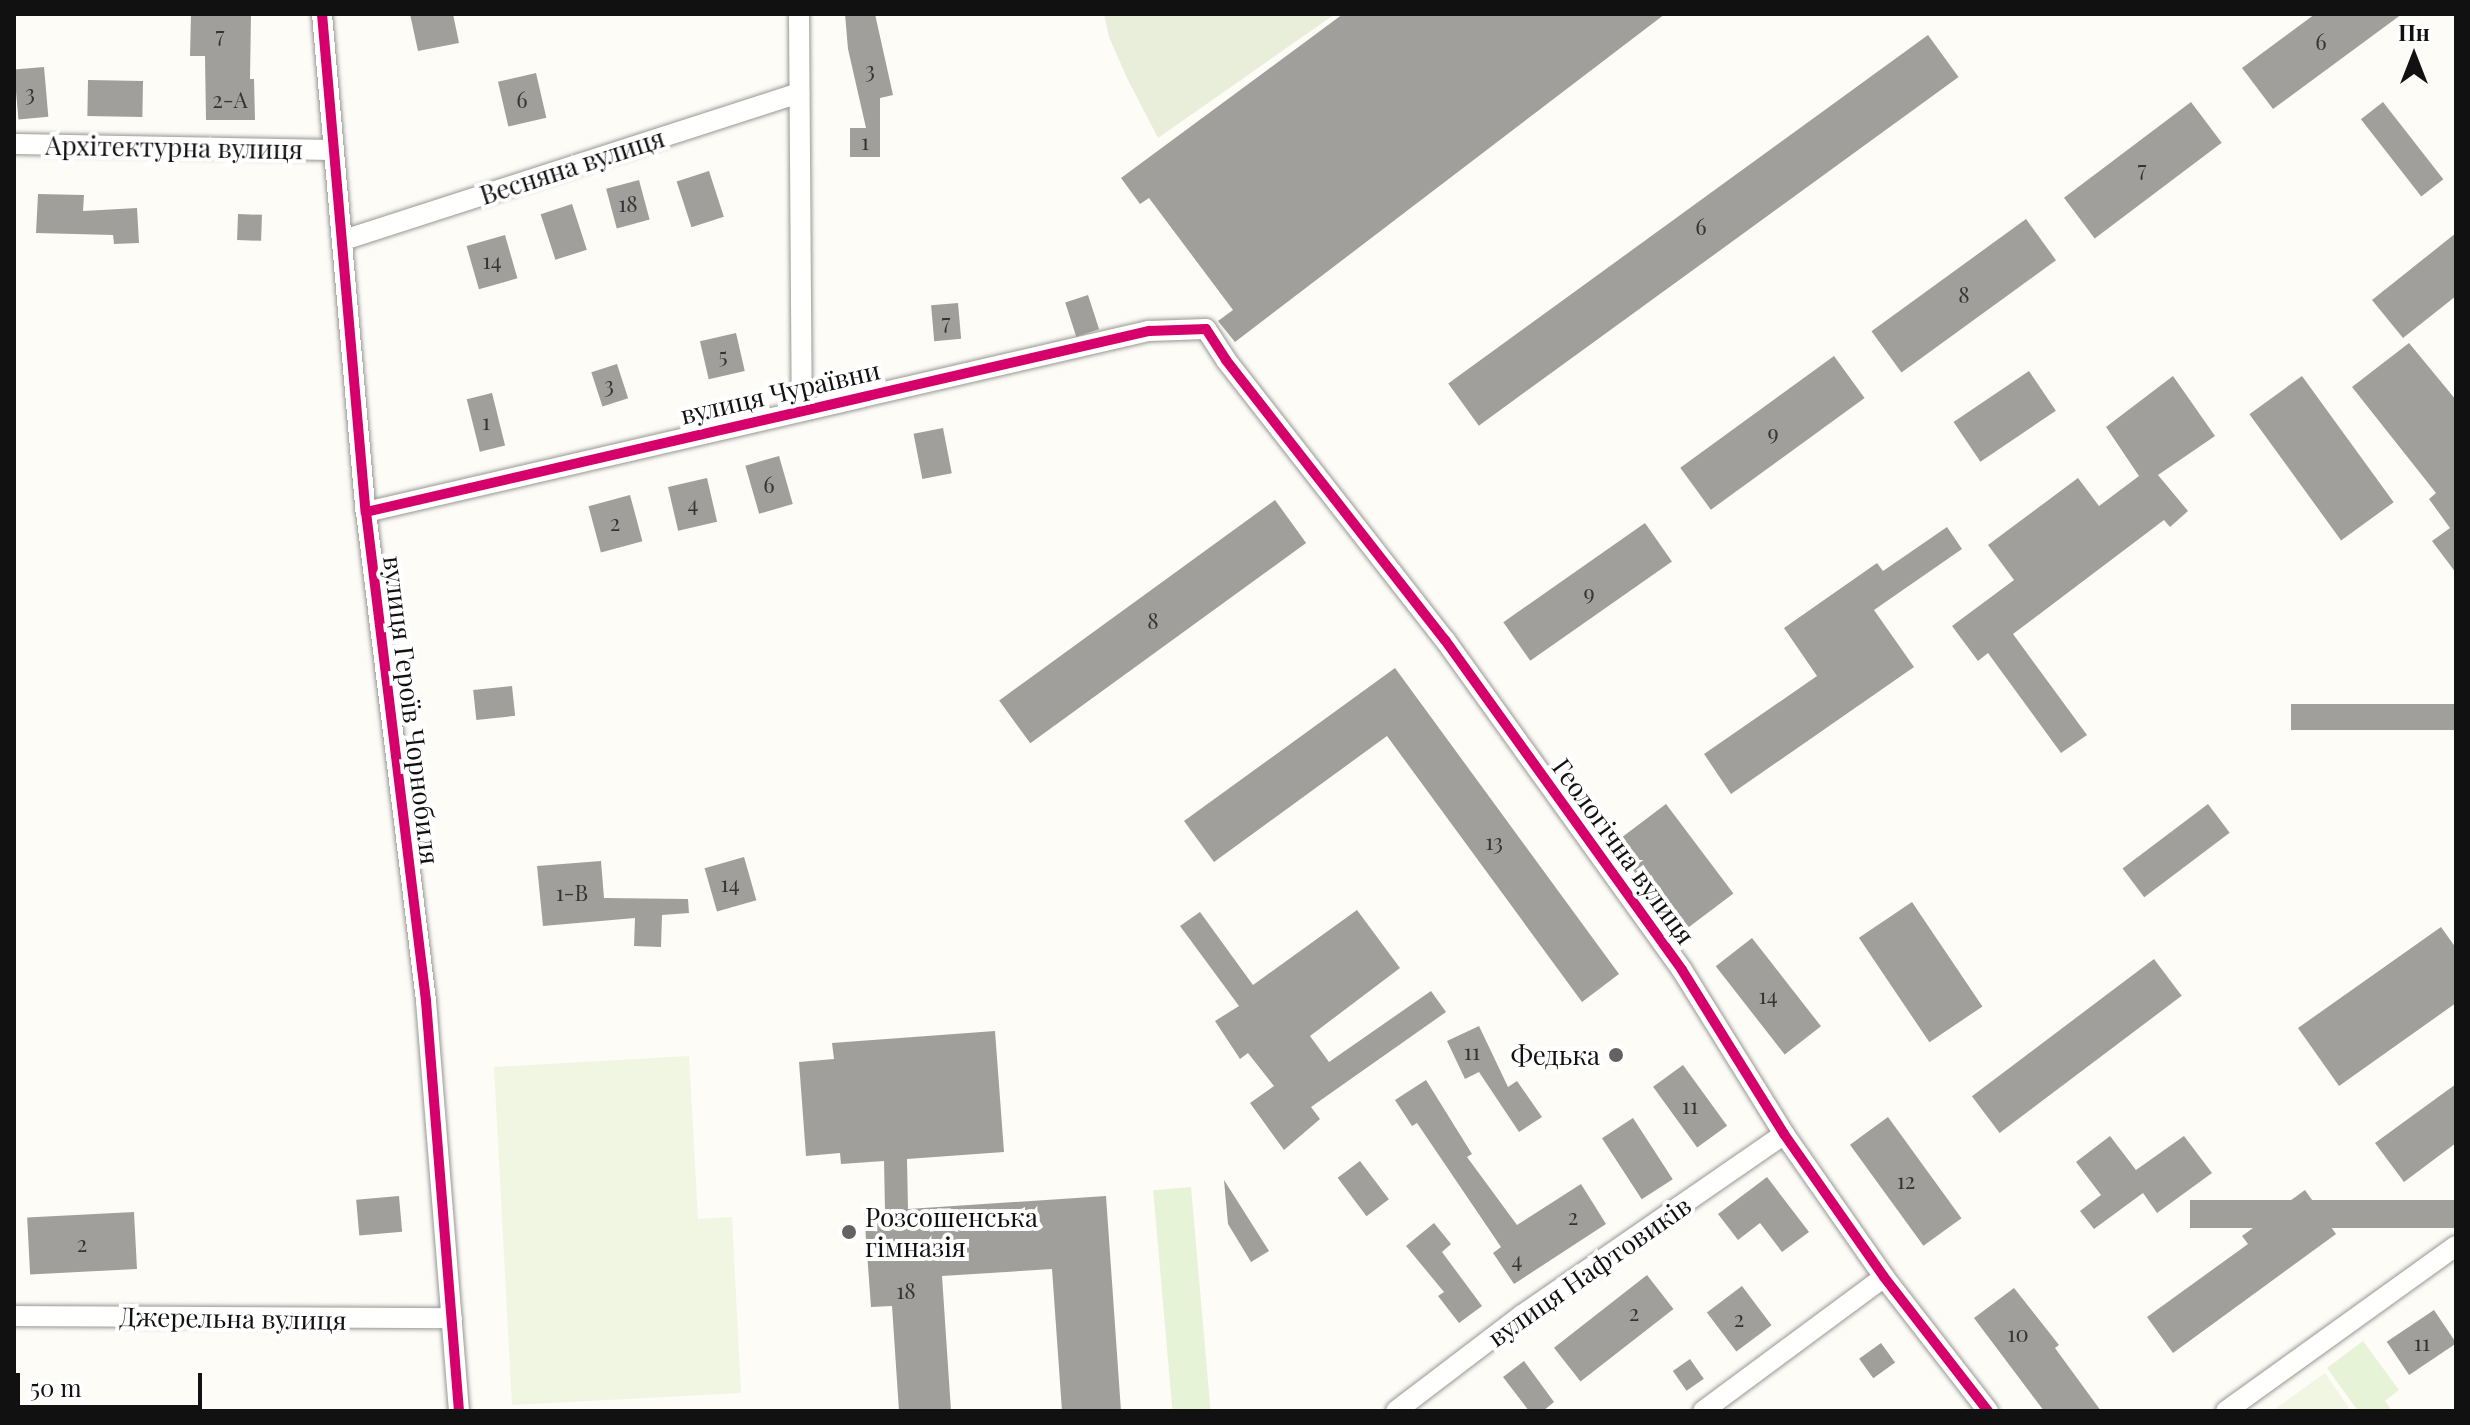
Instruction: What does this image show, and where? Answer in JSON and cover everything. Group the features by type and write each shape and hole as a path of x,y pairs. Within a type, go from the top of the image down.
{"street":[{"name":"вулиця Героїв Чорнобиля","path":"322,14 366,512 426,1001 459,1411"},
{"path":"799,14 802,409"},
{"name":"Весняна вулиця","path":"344,240 799,93"},
{"name":"Архітектурна вулиця","path":"14,144 334,150"},
{"name":"вулиця Чураївни","path":"366,512 1149,331 1206,329"},
{"name":"Геологічна вулиця","path":"1206,329 1226,360 1445,640 1673,957 1784,1134 1884,1277 1988,1411"},
{"name":"вулиця Нафтовиків","path":"1396,1411 1522,1315 1784,1134"},
{"path":"2226,1411 2456,1246"},
{"path":"1703,1411 1884,1277"},
{"name":"Джерельна вулиця","path":"14,1316 452,1318"}],"green space":[{"path":"1104,14 1335,14 1158,138 1109,37"},
{"path":"689,1056 698,1219 732,1217 741,1393 512,1405 494,1067"},
{"path":"1191,1187 1211,1411 1172,1411 1153,1190"},
{"path":"2363,1341 2399,1390 2385,1401 2392,1411 2358,1411 2327,1368"},
{"path":"2325,1373 2351,1411 2272,1411"}],"building":[{"path":"191,14 251,14 250,79 254,79 255,120 206,120 205,56 190,56"},
{"path":"410,14 453,14 459,43 418,51"},
{"path":"845,14 875,14 893,95 880,98 880,157 850,157 850,128 866,128 848,49"},
{"path":"1343,14 1665,14 1235,342 1218,321 1233,310 1149,198 1140,204 1121,178"},
{"path":"2315,14 2402,14 2273,109 2242,68"},
{"path":"1928,35 1959,77 1479,426 1448,384"},
{"path":"44,67 48,117 18,119 14,70"},
{"path":"536,73 546,118 508,127 498,82"},
{"path":"88,80 143,81 142,117 87,116"},
{"path":"2191,102 2222,143 2095,238 2064,198"},
{"path":"2383,102 2443,179 2421,196 2361,119"},
{"path":"709,171 724,217 691,227 677,182"},
{"path":"639,180 650,220 617,228 606,189"},
{"path":"38,194 84,195 83,211 137,208 139,243 114,244 113,235 36,233"},
{"path":"572,204 587,250 555,260 541,214"},
{"path":"238,214 262,215 261,241 237,240"},
{"path":"2026,219 2056,260 1901,373 1871,331"},
{"path":"2456,233 2456,296 2403,338 2372,300"},
{"path":"505,235 517,278 479,289 467,246"},
{"path":"1088,295 1099,329 1076,337 1065,302"},
{"path":"958,303 961,339 934,341 931,305"},
{"path":"736,333 745,371 709,379 700,341"},
{"path":"2409,343 2456,400 2456,573 2432,541 2450,528 2429,499 2436,493 2352,387"},
{"path":"1834,356 1865,398 1711,510 1680,468"},
{"path":"617,364 628,398 602,407 591,372"},
{"path":"2029,371 2056,411 1980,462 1954,422"},
{"path":"2173,376 2215,436 2158,475 2188,511 2170,527 2164,520 2013,634 2087,735 2061,753 1988,653 1978,661 1952,626 2014,580 1988,545 2078,478 2099,506 2139,476 2106,427"},
{"path":"2302,376 2394,502 2341,540 2249,414"},
{"path":"492,393 505,445 480,452 467,399"},
{"path":"943,428 952,473 922,479 914,434"},
{"path":"779,456 793,504 759,514 745,466"},
{"path":"707,478 717,522 678,531 668,487"},
{"path":"630,495 642,541 601,552 588,506"},
{"path":"1275,500 1306,543 1030,743 999,700"},
{"path":"1645,523 1672,562 1530,661 1503,622"},
{"path":"1947,527 1962,549 1874,610 1914,667 1731,794 1704,754 1817,676 1784,628 1877,563 1883,571"},
{"path":"1395,668 1619,974 1582,1002 1387,736 1214,862 1184,821"},
{"path":"512,686 515,716 476,720 473,690"},
{"path":"2291,704 2456,704 2456,730 2291,730"},
{"path":"1666,804 1733,893 1681,933 1613,844"},
{"path":"2208,804 2230,833 2144,897 2123,868"},
{"path":"744,857 756,900 717,912 705,868"},
{"path":"601,861 604,898 688,899 689,913 662,915 661,947 634,946 635,918 543,926 537,866"},
{"path":"1912,902 1982,1006 1929,1042 1859,938"},
{"path":"1357,910 1400,968 1310,1036 1329,1062 1431,991 1446,1012 1311,1107 1320,1119 1284,1150 1250,1103 1274,1086 1248,1053 1240,1059 1215,1021 1239,1006 1180,926 1200,912 1253,985"},
{"path":"2441,927 2456,948 2456,1003 2339,1086 2298,1028"},
{"path":"1752,938 1821,1026 1785,1055 1716,966"},
{"path":"2154,959 2182,996 2000,1133 1972,1096"},
{"path":"1479,1026 1508,1087 1517,1081 1542,1117 1519,1132 1479,1072 1465,1079 1447,1041"},
{"path":"995,1031 1004,1152 907,1159 908,1209 1106,1196 1121,1411 1062,1411 1052,1269 942,1276 951,1411 899,1411 892,1306 871,1307 864,1212 885,1211 884,1161 841,1164 840,1153 806,1156 799,1062 834,1059 832,1043"},
{"path":"1683,1065 1727,1126 1697,1147 1653,1087"},
{"path":"1426,1080 1472,1154 1467,1157 1517,1225 1581,1184 1606,1224 1514,1284 1493,1253 1501,1247 1417,1123 1412,1126 1395,1100"},
{"path":"2456,1084 2456,1143 2404,1182 2375,1143"},
{"path":"1888,1117 1961,1218 1923,1246 1850,1145"},
{"path":"1633,1118 1673,1179 1642,1199 1602,1138"},
{"path":"2110,1136 2136,1170 2184,1136 2212,1173 2157,1213 2143,1193 2094,1229 2080,1211 2101,1195 2076,1162"},
{"path":"1360,1161 1389,1199 1367,1216 1338,1178"},
{"path":"1767,1177 1809,1232 1782,1252 1760,1223 1738,1240 1718,1214"},
{"path":"1224,1180 1269,1251 1251,1262 1228,1224"},
{"path":"2305,1190 2336,1234 2173,1353 2147,1317 2248,1244 2242,1236"},
{"path":"399,1196 402,1232 359,1236 356,1200"},
{"path":"2190,1200 2456,1200 2456,1228 2190,1228"},
{"path":"134,1212 137,1269 30,1275 27,1218"},
{"path":"1434,1223 1451,1244 1442,1252 1482,1306 1459,1323 1438,1296 1444,1292 1406,1246"},
{"path":"1647,1275 1673,1309 1580,1382 1554,1348"},
{"path":"1742,1286 1771,1325 1736,1352 1707,1312"},
{"path":"2014,1288 2059,1345 2055,1348 2101,1411 2044,1411 1974,1318"},
{"path":"2434,1310 2456,1343 2409,1375 2387,1342"},
{"path":"1881,1343 1895,1362 1873,1378 1859,1359"},
{"path":"1690,1359 1704,1379 1687,1391 1673,1371"},
{"path":"1524,1361 1554,1402 1543,1411 1529,1411 1503,1377"}],"cycle path":[{"path":"322,14 366,512 426,1001 459,1411"},
{"path":"366,512 1149,331 1206,329 1226,360 1445,640 1682,970 1784,1134 1884,1277 1988,1411"}],"place":[{"name":"Федька","path":"1616,1055"},
{"name":"Розсошенська гімназія","path":"849,1232"}]}
